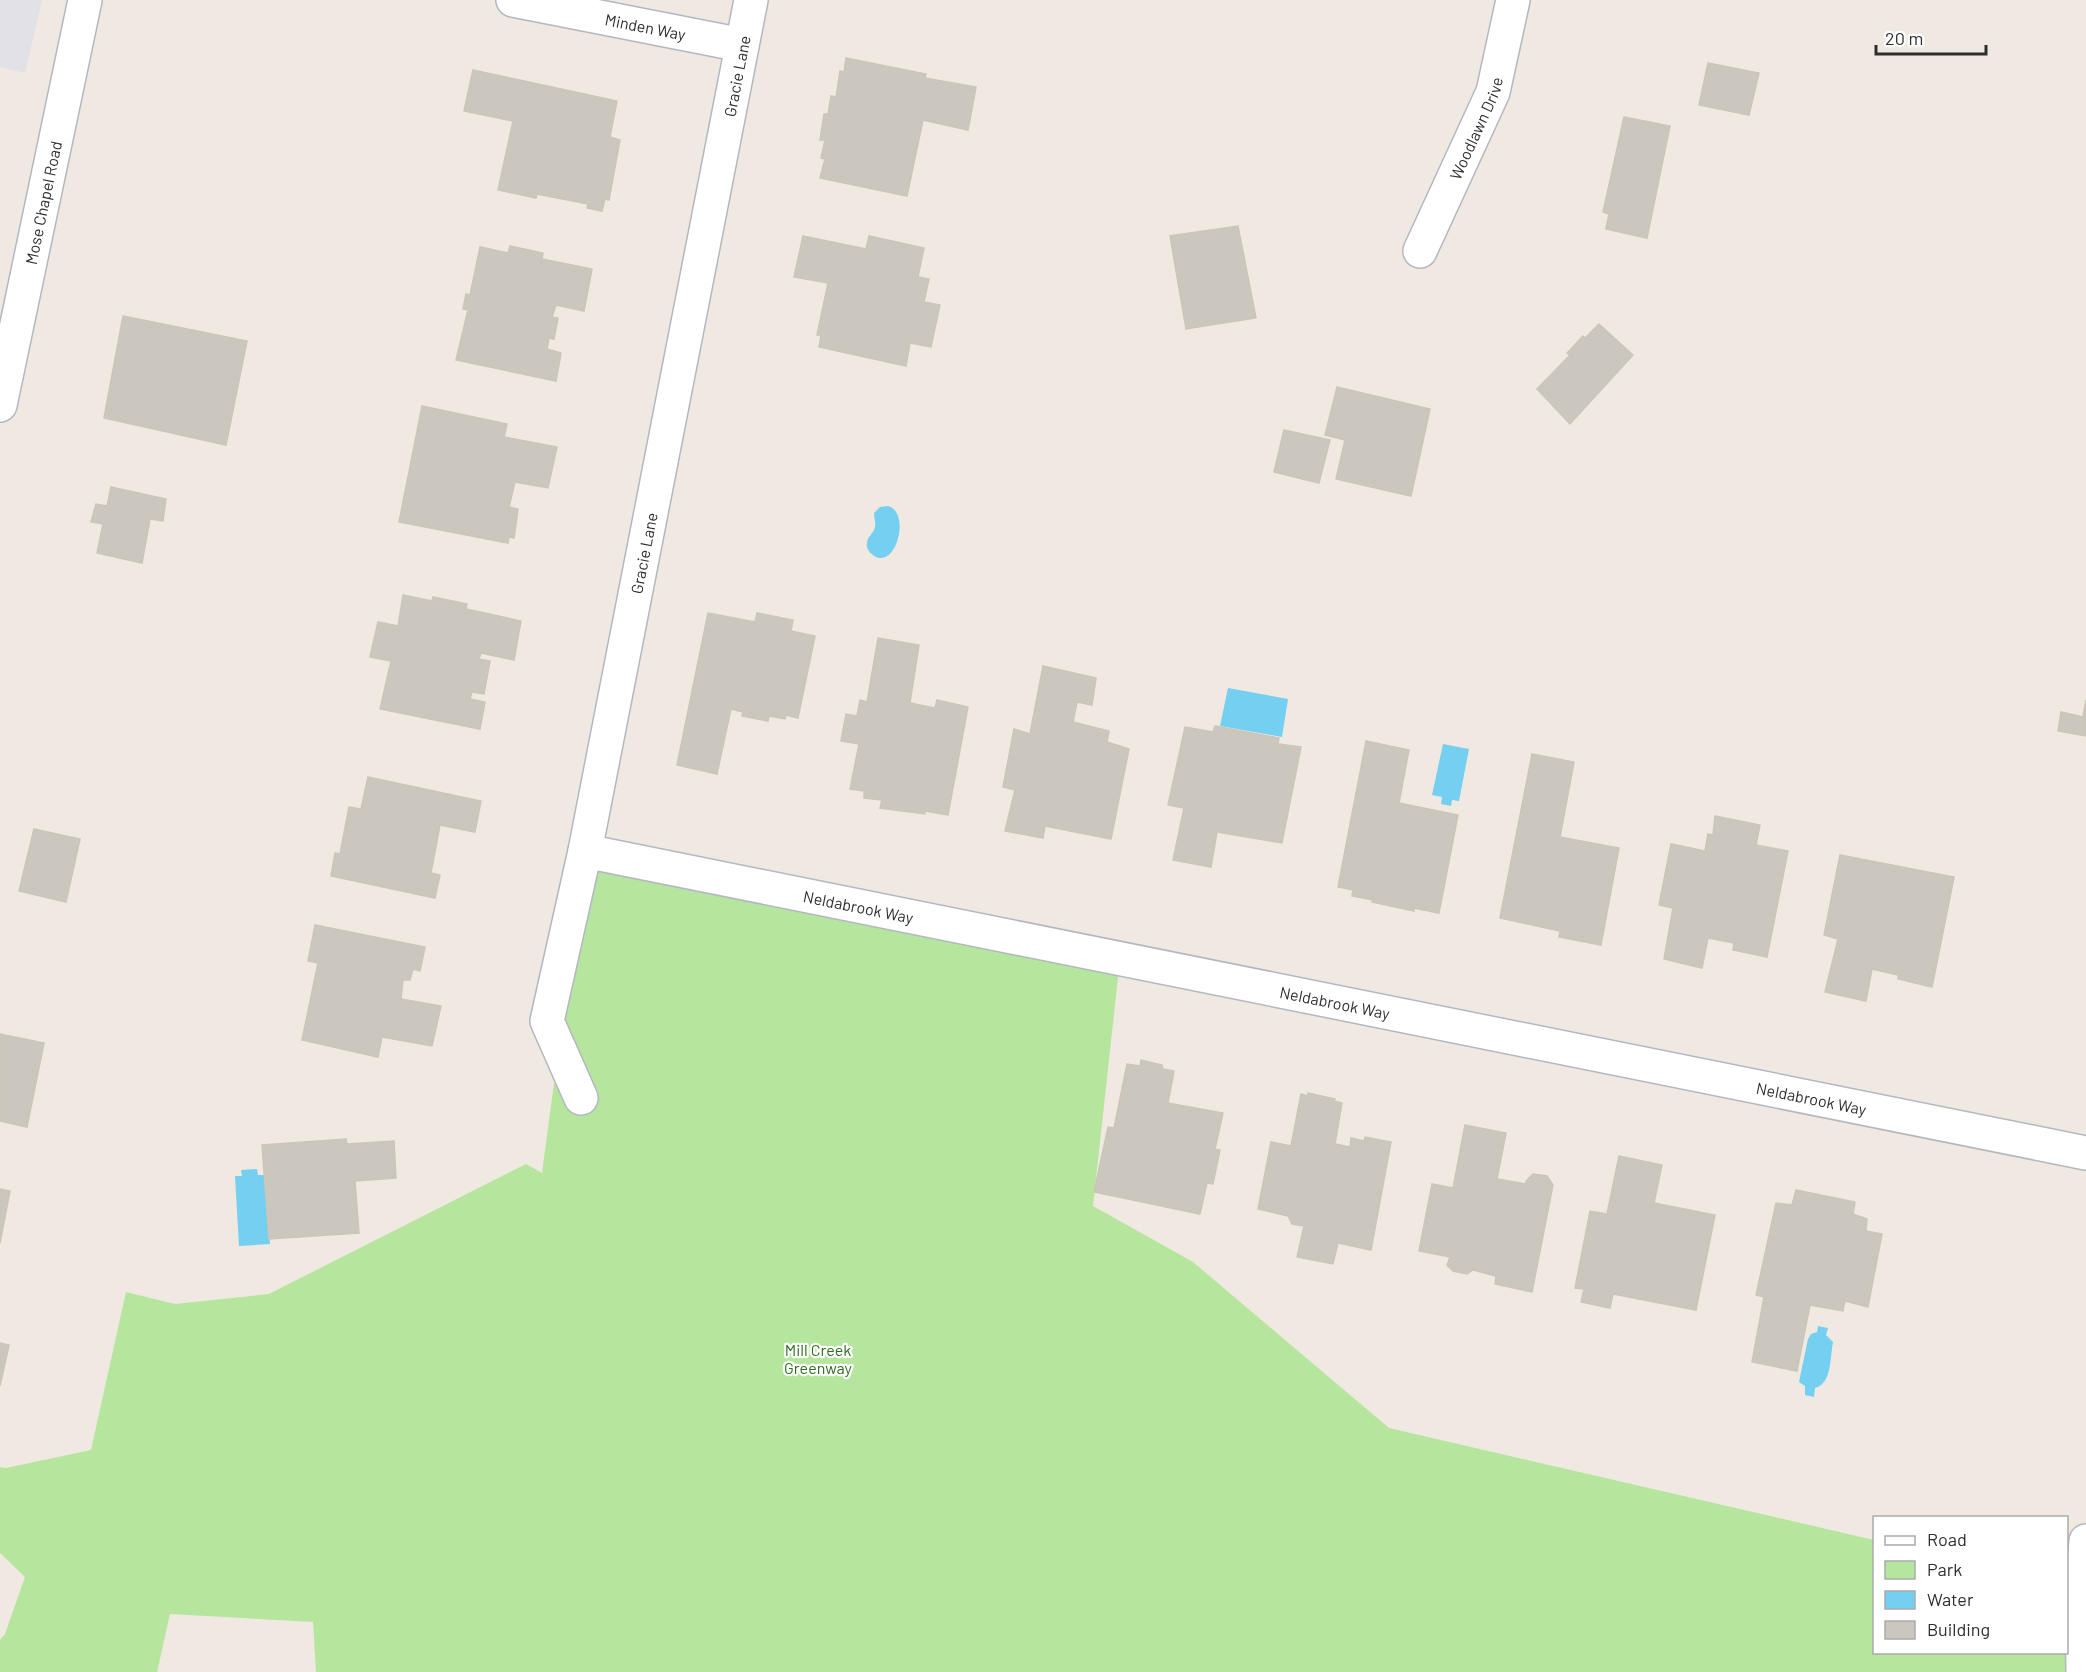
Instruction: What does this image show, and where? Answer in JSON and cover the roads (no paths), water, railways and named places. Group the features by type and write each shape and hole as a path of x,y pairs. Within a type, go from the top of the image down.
{"street":[{"name":"Mose Chapel Road","path":"0,405 85,0"},
{"name":"Minden Way","path":"513,0 742,45"},
{"name":"Gracie Lane","path":"581,1098 547,1021 585,851 751,0"},
{"name":"Woodlawn Drive","path":"1420,251 1493,92 1513,0"},
{"name":"Neldabrook Way","path":"585,851 2086,1153"},
{"path":"2083,1672 2082,1587 2086,1541"}],"water":[{"path":"888,506 895,511 900,529 894,549 888,556 881,558 870,553 867,543 875,527 874,513 880,507"},
{"path":"1228,688 1288,699 1282,737 1220,726"},
{"path":"1443,744 1469,749 1459,801 1452,800 1451,806 1441,804 1442,797 1432,795"},
{"path":"257,1169 258,1175 265,1175 270,1244 239,1246 235,1176 242,1176 241,1170"},
{"path":"1818,1326 1828,1328 1826,1335 1833,1342 1827,1376 1821,1385 1815,1388 1814,1397 1805,1395 1805,1386 1799,1382 1808,1339 1811,1334 1817,1332"}],"park label":[{"name":"Mill Creek Greenway","path":"818,1358"}]}
